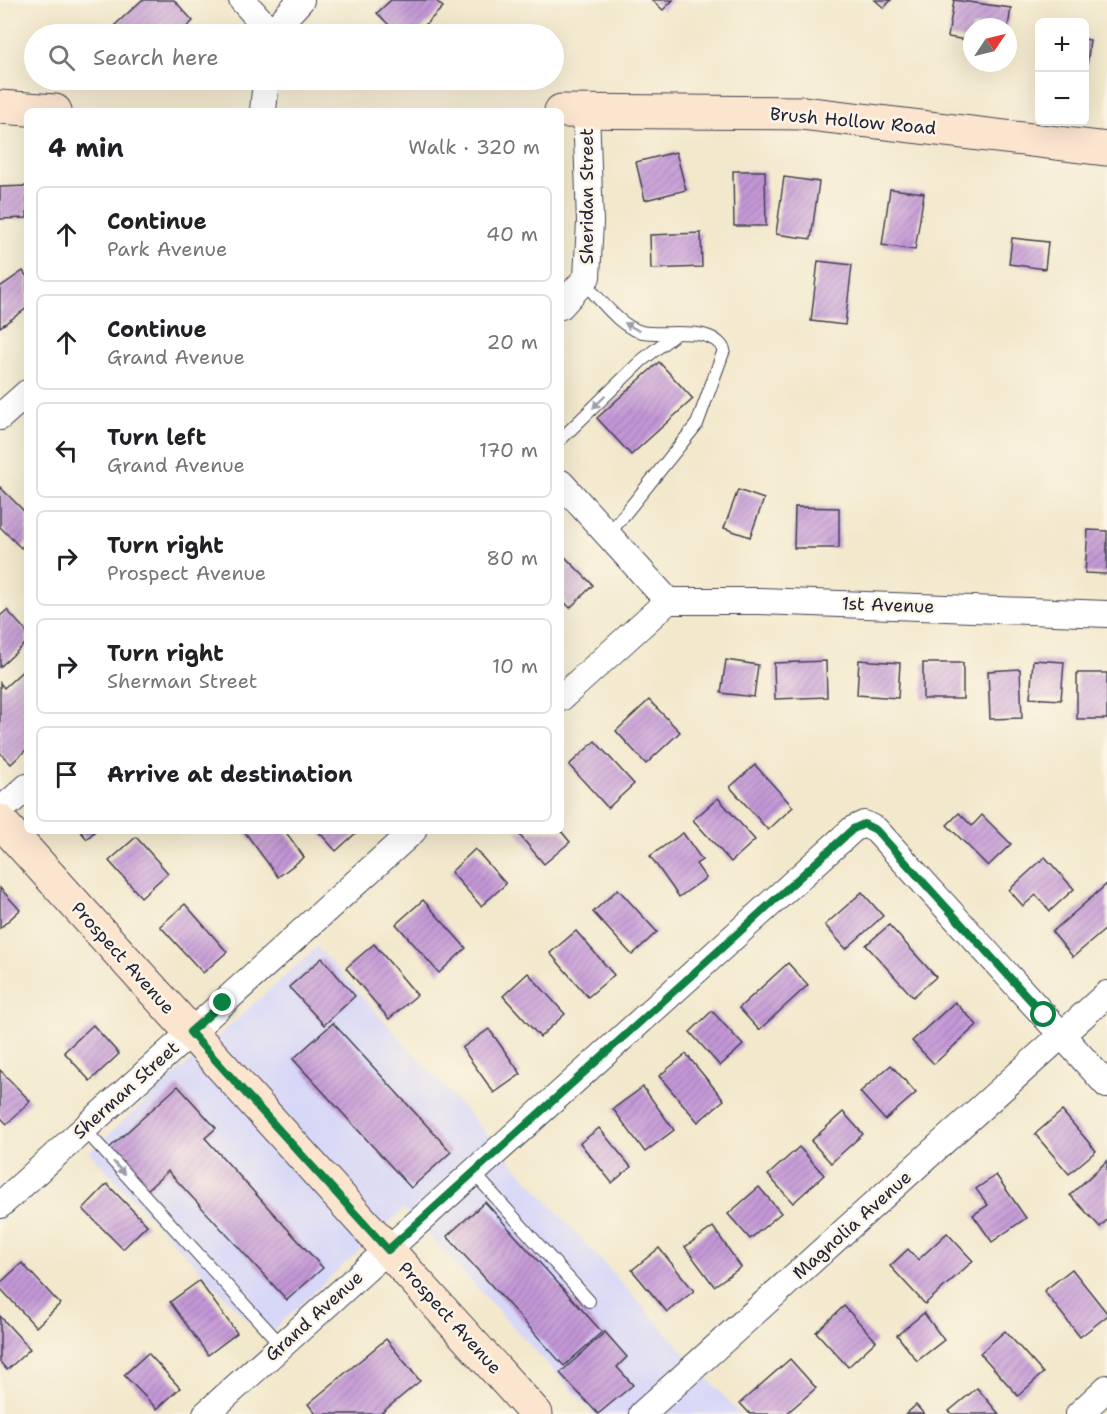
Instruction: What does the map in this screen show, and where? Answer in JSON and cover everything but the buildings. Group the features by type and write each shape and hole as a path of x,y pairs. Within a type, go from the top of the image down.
{"main road":[{"path":"0,107 24,109"},
{"name":"Brush Hollow Road","path":"573,111 802,113 1107,149"},
{"name":"Prospect Avenue","path":"0,821 536,1414"}],"street":[{"path":"242,0 263,24"},
{"path":"279,24 301,0"},
{"path":"262,108 265,90"},
{"name":"Sheridan Street","path":"564,303 587,277 590,222 573,111"},
{"path":"0,417 24,396"},
{"path":"564,486 668,601 564,695"},
{"name":"1st Avenue","path":"668,601 760,601 1107,614"},
{"path":"0,811 24,790"},
{"name":"Grand Avenue","path":"207,1414 853,829 864,824 876,830 1062,1035"},
{"name":"Sherman Street","path":"0,1205 410,834"},
{"name":"Magnolia Avenue","path":"642,1414 1107,994"},
{"path":"1062,1035 1107,1085"},
{"path":"1079,1414 1107,1388"}],"lane":[{"path":"583,282 628,328 641,332 674,335 703,334 720,342 724,350 697,424 608,535"},
{"path":"564,436 641,361 674,335"},
{"path":"84,1129 282,1346"},
{"path":"473,1172 589,1300"}],"shaded area":[{"path":"317,947 740,1414 594,1414 404,1209 264,1338 89,1152"}],"route":[{"path":"223,1003 190,1032 388,1250 853,829 864,824 876,830 1044,1015"}]}
